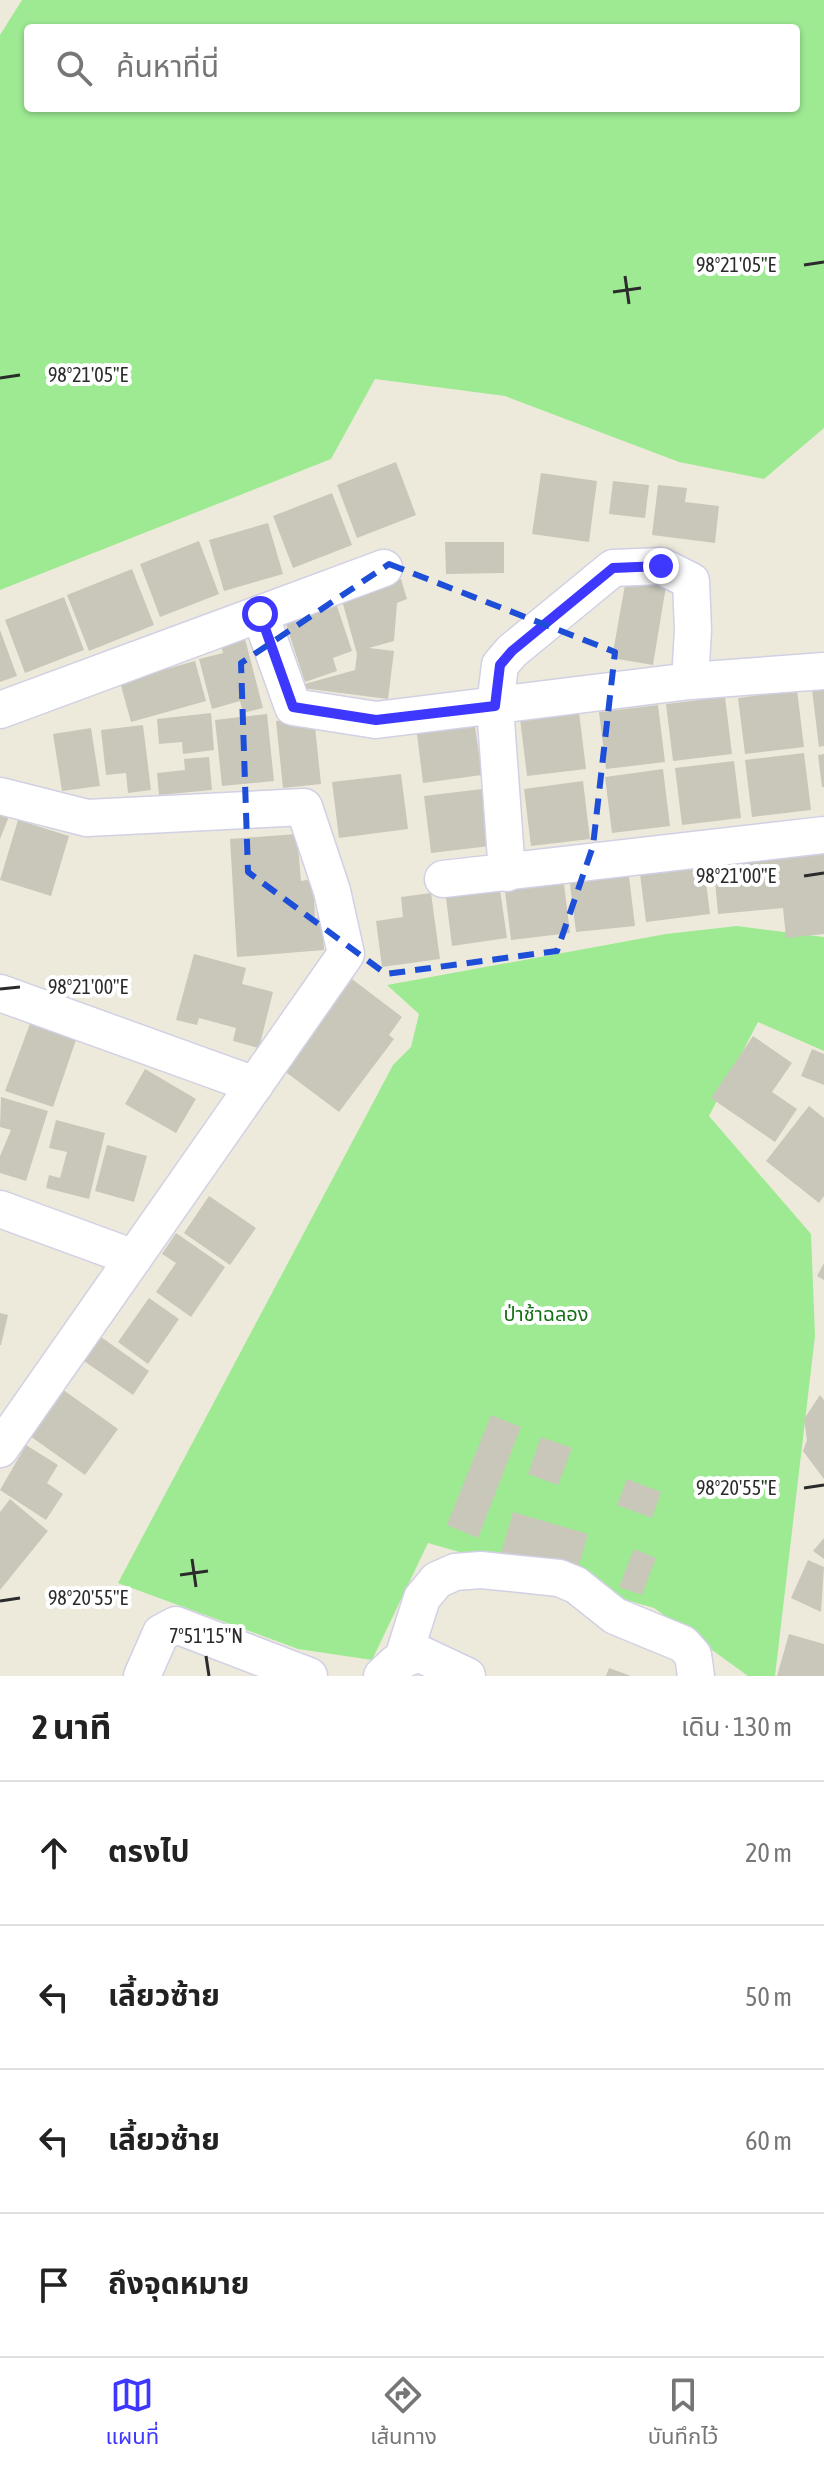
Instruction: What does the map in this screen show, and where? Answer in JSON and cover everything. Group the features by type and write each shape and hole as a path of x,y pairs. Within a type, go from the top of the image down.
{"street":[{"path":"507,873 495,706 500,665 512,651 613,568 661,566 691,581 693,630 690,681"},
{"path":"0,710 384,568"},
{"path":"260,614 293,707 376,720 690,681 824,671"},
{"path":"0,796 87,818 304,807 332,891 346,954 134,1258 4,1435"},
{"path":"443,879 824,835"},
{"path":"0,993 255,1085"},
{"path":"0,1209 134,1258"},
{"path":"393,1667 422,1598 437,1580 455,1572 481,1570 559,1578 576,1585 615,1616 683,1644 693,1655 696,1676"},
{"path":"142,1676 161,1633 176,1625 309,1676"},
{"path":"393,1667 423,1654 467,1676"}],"highlighted area":[{"path":"389,564 615,652 593,846 557,951 386,974 248,872 241,663"}],"green space":[{"path":"22,0 824,0 824,428 764,479 679,462 505,396 375,379 331,459 0,590 0,35"},
{"name":"ป่าช้าฉลอง","path":"737,926 824,937 824,1051 758,1022 709,1116 811,1234 815,1336 775,1676 748,1676 654,1608 428,1543 372,1660 298,1649 118,1583 393,1065 411,1047 419,1014 387,985 666,934"}],"building":[{"path":"396,462 416,515 357,538 337,485"},
{"path":"541,473 597,481 589,542 532,534"},
{"path":"613,481 649,485 645,518 609,514"},
{"path":"658,485 687,488 685,502 719,506 715,543 652,535"},
{"path":"332,493 352,545 293,568 273,516"},
{"path":"268,523 283,574 224,591 209,540"},
{"path":"199,541 219,594 160,617 140,564"},
{"path":"445,542 504,542 504,573 446,574"},
{"path":"132,569 154,625 89,651 67,595"},
{"path":"401,579 407,599 397,603 394,641 369,648 394,651 388,699 294,687 355,670 357,654 341,597"},
{"path":"626,579 666,586 653,665 612,658"},
{"path":"64,597 84,650 25,673 5,620"},
{"path":"334,597 352,651 333,658 337,671 305,682 283,615"},
{"path":"0,630 17,676 0,682"},
{"path":"244,635 263,708 243,713 240,701 212,709 199,659 223,653 220,641"},
{"path":"195,661 206,701 131,722 120,682"},
{"path":"824,689 824,746 819,747 812,690"},
{"path":"797,690 804,747 745,754 738,698"},
{"path":"725,697 732,754 673,761 666,704"},
{"path":"658,705 665,762 606,769 599,712"},
{"path":"579,712 586,769 527,776 520,719"},
{"path":"211,713 214,750 183,754 182,742 159,744 157,719"},
{"path":"267,714 274,781 222,786 215,720"},
{"path":"314,717 321,784 283,788 276,721"},
{"path":"474,719 482,775 423,783 416,726"},
{"path":"143,725 151,790 128,793 126,773 106,775 101,730"},
{"path":"91,728 100,786 62,791 53,734"},
{"path":"804,753 811,810 752,817 745,760"},
{"path":"824,754 824,787 822,787 818,755"},
{"path":"209,757 212,790 159,795 157,773 185,770 184,759"},
{"path":"734,761 741,818 682,825 675,768"},
{"path":"663,769 670,826 612,833 605,777"},
{"path":"401,774 408,829 339,838 332,782"},
{"path":"583,781 590,839 531,846 524,789"},
{"path":"482,789 490,846 431,853 424,796"},
{"path":"0,810 10,814 0,839"},
{"path":"18,820 69,836 51,896 0,880"},
{"path":"297,834 301,881 313,879 315,918 321,917 324,950 237,957 230,839"},
{"path":"824,848 824,934 786,938 783,908 718,914 713,859"},
{"path":"703,858 710,914 646,922 639,866"},
{"path":"628,868 635,926 576,932 569,876"},
{"path":"563,876 570,933 511,940 504,883"},
{"path":"499,883 507,938 452,946 445,890"},
{"path":"431,893 440,959 382,967 376,921 403,917 401,897"},
{"path":"194,954 246,968 242,984 273,992 259,1048 233,1041 236,1028 199,1018 197,1025 176,1020"},
{"path":"352,979 402,1017 389,1035 394,1039 339,1112 283,1070"},
{"path":"31,1021 77,1037 53,1107 5,1091"},
{"path":"753,1036 792,1063 772,1092 797,1109 775,1142 711,1098"},
{"path":"812,1049 824,1054 824,1085 801,1076"},
{"path":"145,1069 196,1099 176,1133 125,1104"},
{"path":"1,1097 48,1111 26,1181 0,1173 0,1156 11,1130 0,1127"},
{"path":"809,1106 824,1118 824,1196 819,1203 766,1161"},
{"path":"56,1120 105,1133 89,1199 46,1188 49,1175 60,1178 67,1152 49,1148"},
{"path":"107,1145 147,1156 134,1202 95,1191"},
{"path":"209,1196 256,1228 230,1265 184,1233"},
{"path":"176,1233 225,1267 191,1317 156,1292 176,1263 162,1254"},
{"path":"824,1263 824,1280 817,1276"},
{"path":"149,1298 179,1319 148,1364 118,1342"},
{"path":"0,1313 8,1315 1,1345 0,1345"},
{"path":"101,1337 149,1371 133,1395 84,1361"},
{"path":"62,1389 118,1429 85,1475 30,1436"},
{"path":"820,1395 824,1400 824,1479 803,1451 807,1440 804,1419"},
{"path":"491,1415 521,1427 478,1538 447,1525"},
{"path":"541,1437 572,1448 558,1485 528,1474"},
{"path":"26,1445 58,1465 47,1483 63,1494 46,1520 0,1490"},
{"path":"627,1479 661,1492 652,1518 617,1505"},
{"path":"10,1499 48,1531 0,1590 0,1512"},
{"path":"513,1512 588,1534 576,1575 501,1553"},
{"path":"824,1538 824,1559 813,1551"},
{"path":"634,1549 656,1558 642,1595 619,1587"},
{"path":"808,1560 824,1567 821,1612 791,1598"},
{"path":"789,1634 824,1644 824,1676 777,1676"},
{"path":"609,1668 631,1676 606,1676"}],"route":[{"path":"260,614 293,707 376,720 495,706 500,665 512,651 613,568 661,566"}]}
